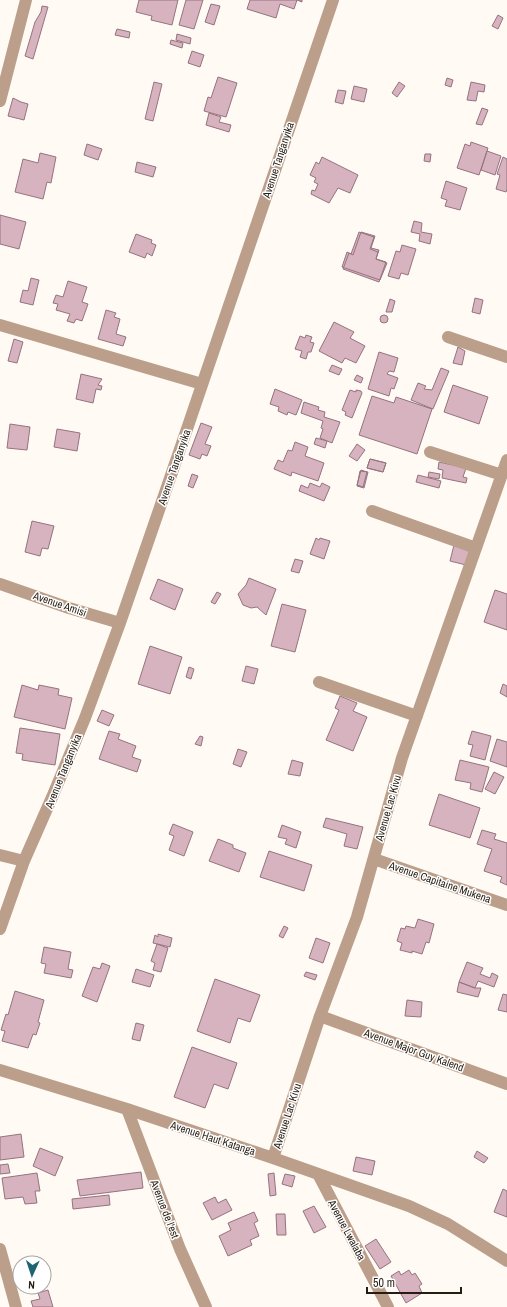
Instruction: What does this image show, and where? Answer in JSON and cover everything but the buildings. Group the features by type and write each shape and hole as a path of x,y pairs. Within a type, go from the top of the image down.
{"street":[{"path":"0,101 26,0"},
{"name":"Avenue Tanganyika","path":"0,929 24,861 79,732 120,623 333,0"},
{"path":"0,325 202,384"},
{"path":"448,337 507,357"},
{"path":"430,452 502,475"},
{"name":"Avenue Lac Kivu","path":"273,1158 320,1016 357,917 402,758 507,460"},
{"path":"372,511 476,548"},
{"name":"Avenue Amisi","path":"0,584 69,608 120,623"},
{"path":"319,682 417,716"},
{"path":"0,855 24,861"},
{"name":"Avenue Capitaine Mukena","path":"374,859 507,905"},
{"name":"Avenue Major Guy Kalend","path":"320,1016 507,1084"},
{"name":"Avenue Haut Katanga","path":"0,1070 127,1109 409,1206 448,1224 507,1262"},
{"name":"Avenue de l'est","path":"127,1109 180,1249 206,1307"},
{"name":"Avenue Lwalaba","path":"318,1174 388,1307"},
{"path":"0,1249 16,1307"}]}
